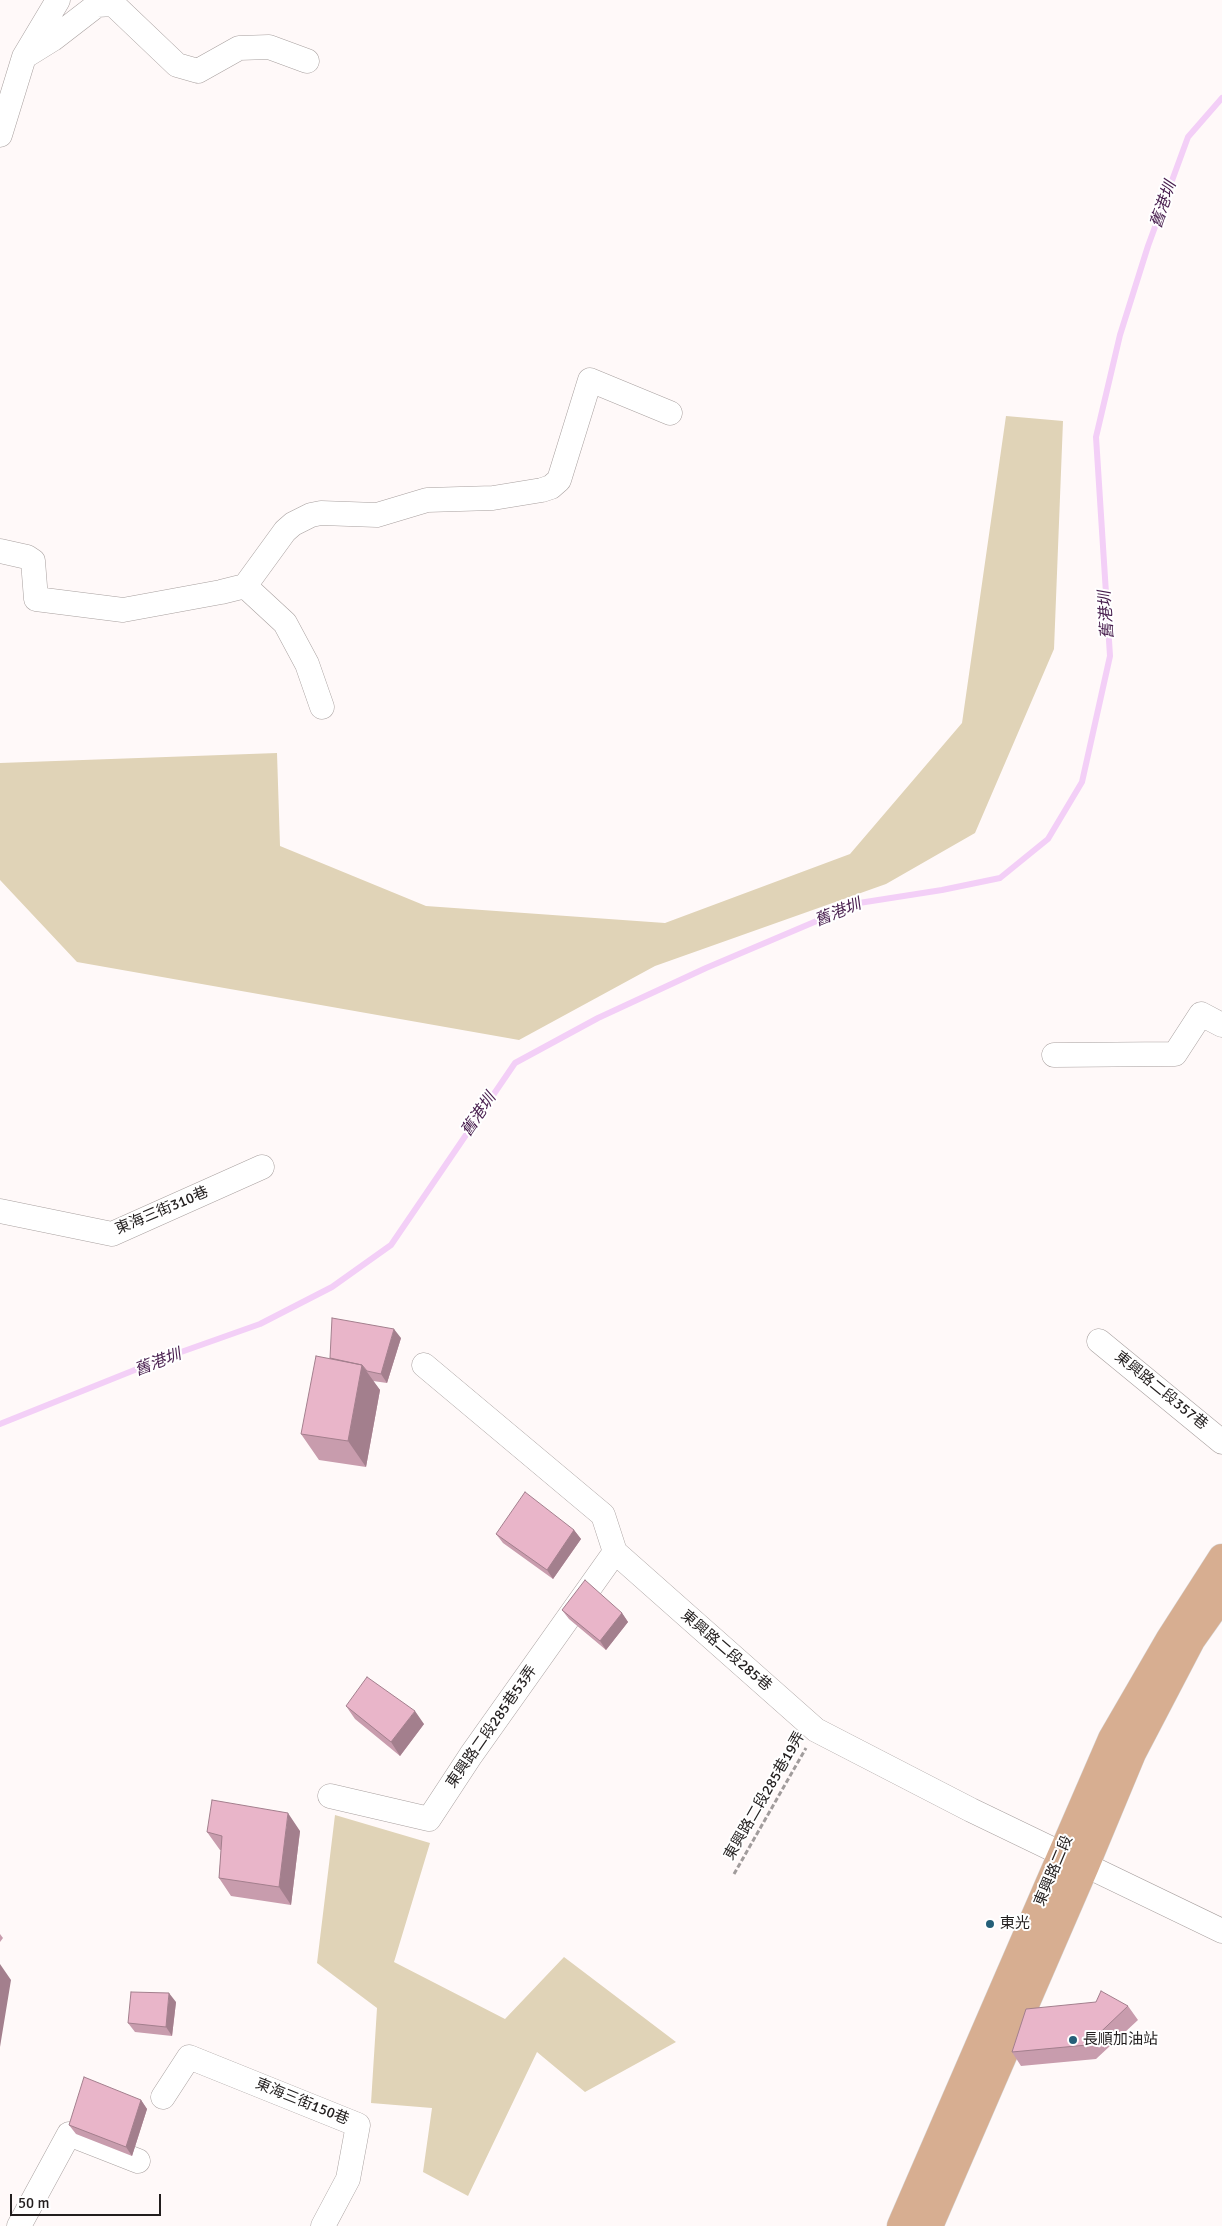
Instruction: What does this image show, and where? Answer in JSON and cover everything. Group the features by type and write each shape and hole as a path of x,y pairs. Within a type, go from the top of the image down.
{"main road":[{"name":"東興路二段","path":"901,2226 1117,1731 1170,1638 1222,1558"},
{"name":"東興路二段","path":"929,2226 1132,1753 1191,1640 1222,1596"}],"street":[{"path":"0,135 24,57 58,0"},
{"path":"24,57 53,39 96,5 113,4 177,65 198,71 239,48 269,47 307,61"},
{"path":"0,551 26,557 33,561 36,599 123,610 245,586 285,531 293,524 311,515 377,515 427,500 493,498 551,487 559,480 590,380 670,413"},
{"path":"245,586 285,623 307,664 322,707"},
{"path":"1054,1055 1176,1054 1201,1014 1222,1025"},
{"name":"東海三街310巷","path":"0,1211 112,1234 262,1167"},
{"name":"東興路二段357巷","path":"1099,1341 1222,1442"},
{"path":"424,1365 603,1515 615,1552"},
{"name":"東興路二段285巷","path":"615,1552 816,1730 971,1810 1222,1931"},
{"name":"東興路二段285巷53弄","path":"330,1796 430,1819 471,1755 615,1552"},
{"name":"東海三街150巷","path":"163,2097 189,2057 358,2125 348,2179 323,2226"},
{"path":"954,2103 978,2113"},
{"path":"19,2226 69,2134 138,2161"}],"path":[{"name":"東興路二段285巷19弄","path":"734,1874 816,1730"}],"shaded area":[{"path":"1006,416 1063,421 1054,649 975,833 886,884 655,966 519,1040 77,962 0,880 0,763 277,753 280,846 426,906 665,923 850,854 962,723"},
{"path":"335,1815 430,1843 394,1962 505,2019 564,1957 676,2042 585,2092 537,2052 468,2196 423,2172 432,2108 371,2103 377,2008 317,1963"}],"building":[{"path":"332,1318 394,1329 381,1374 367,1371 362,1365 330,1358"},
{"path":"316,1356 362,1365 348,1441 301,1434"},
{"path":"525,1492 574,1530 547,1570 496,1534"},
{"path":"585,1580 622,1613 600,1641 562,1610"},
{"path":"367,1677 415,1711 391,1742 346,1706"},
{"path":"212,1800 288,1813 279,1887 219,1878 222,1836 207,1832"},
{"path":"1101,1991 1128,2006 1087,2045 1012,2052 1026,2009 1096,2002"},
{"path":"131,1992 169,1993 166,2027 128,2023"},
{"path":"84,2077 141,2100 126,2147 69,2125"}],"waterway":[{"name":"舊港圳","path":"0,1424 167,1357 260,1324 332,1287 391,1245 515,1063 598,1018 706,968 859,903 942,890 1000,878 1048,839 1082,782 1110,656 1096,437 1120,335 1148,246 1188,137 1222,98"}],"place":[{"name":"東光","path":"990,1924"},
{"name":"長順加油站","path":"1073,2040"}]}
